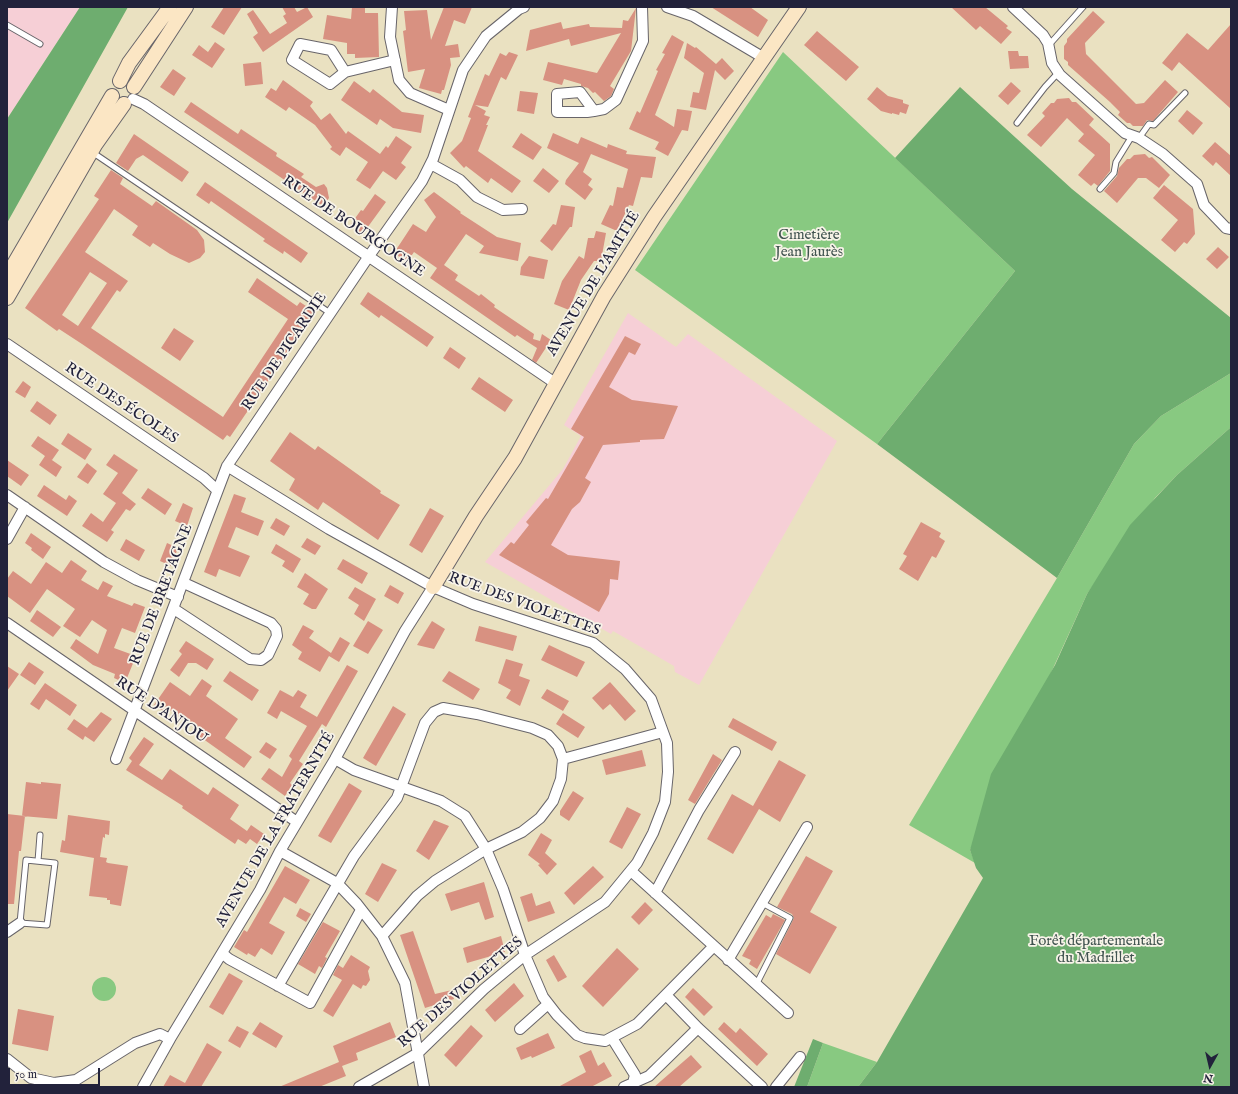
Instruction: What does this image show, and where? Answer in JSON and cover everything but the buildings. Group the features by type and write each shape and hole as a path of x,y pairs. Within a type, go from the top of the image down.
{"street":[{"path":"7,298 126,96 127,81 120,81 129,64 170,7"},
{"path":"7,276 186,7"},
{"path":"392,7 390,37 399,80 410,93 450,110"},
{"name":"RUE DE PICARDIE","path":"227,466 369,256 422,181 431,164 463,70 486,36 519,9 524,7"},
{"path":"594,111 604,109 616,100 629,73 643,40 642,7"},
{"name":"AVENUE DE L'AMITIÉ","path":"433,587 476,516 514,458 604,296 654,217 799,7"},
{"path":"1013,7 1043,35 1048,46 1052,64 1058,73 1114,124 1163,154 1197,184 1204,205 1226,228 1231,229"},
{"path":"671,8 693,16 764,58"},
{"path":"345,72 331,50 308,44 300,44 292,60 330,84 345,72 395,60"},
{"name":"RUE DE BOURGOGNE","path":"126,96 144,104 555,383"},
{"path":"431,164 460,180 477,197 503,210 522,209"},
{"name":"RUE DES ÉCOLES","path":"7,344 204,478 218,490"},
{"path":"227,466 329,529 433,587"},
{"name":"RUE DE BRETAGNE","path":"116,759 133,710 174,609 227,466"},
{"path":"7,495 104,562 137,580 178,597"},
{"path":"7,539 25,507"},
{"path":"174,609 250,659 261,660 268,655 277,636 276,629 271,623 184,583"},
{"name":"RUE DES VIOLETTES","path":"359,1087 418,1053 484,989 525,955 605,902 631,870 653,833 665,802 668,772 667,743 650,699 625,669 593,643 473,604 433,587"},
{"name":"AVENUE DE LA FRATERNITÉ","path":"143,1087 170,1039 260,890 280,851 335,759 405,631 433,587"},
{"name":"RUE D'ANJOU","path":"7,623 298,822"},
{"path":"278,986 354,856 397,798 403,786 425,723 434,712 443,708 491,717 532,728 548,735 558,746 563,760 560,779 553,801 540,818 522,832 486,849 435,882 417,896 382,936"},
{"path":"563,760 663,732"},
{"path":"655,893 699,810 735,752"},
{"path":"335,759 354,770 442,801 465,816 486,849 503,889 525,955 543,997 577,1035 596,1040 605,1040 612,1038 637,1024 667,996 714,947"},
{"path":"728,960 807,827"},
{"path":"280,851 337,883 382,936 405,983 424,1087"},
{"path":"631,870 728,960 788,1013"},
{"path":"222,953 229,959 310,1003 361,910"},
{"path":"7,932 20,923"},
{"path":"667,996 698,1028 762,1087"},
{"path":"520,1029 548,1004"},
{"path":"629,1085 649,1076 698,1028"},
{"path":"7,1059 31,1078 54,1083 76,1080 136,1044 160,1034 170,1039"},
{"path":"612,1038 635,1075 629,1085"},
{"path":"776,1087 800,1057"}],"lane":[{"path":"1048,46 1083,7"},
{"path":"7,26 40,44"},
{"path":"1017,123 1058,73"},
{"path":"1100,189 1114,173 1116,162 1135,137 1149,124 1154,126 1185,93"},
{"path":"92,152 330,313"},
{"path":"38,861 40,835"},
{"path":"26,860 55,863 47,925 20,923 26,860"},
{"path":"756,985 790,918 762,903"}],"shaded area":[{"path":"7,7 80,7 7,119"},
{"path":"628,313 676,347 688,334 837,441 699,685 675,672 674,666 613,631 611,634 485,562 563,469 581,436 564,425"}],"green space":[{"path":"80,7 128,7 7,223 7,119"},
{"name":"Cimetière Jean Jaurès","path":"783,52 1015,271 877,444 635,270"},
{"path":"960,87 1072,189 1231,318 1231,373 1161,416 1134,444 1057,578 877,444 1015,271 895,158"},
{"path":"1231,373 1231,427 1177,475 1155,498 1087,594 970,850 975,863 909,825 1057,578 1134,444 1161,416"},
{"name":"Forêt départementale du Madrillet","path":"1231,427 1231,1087 858,1087 877,1062 983,878 976,868 970,850 991,774 1055,665 1087,594 1130,525 1177,475"},
{"path":"104,977 109,978 115,984 115,994 109,1000 104,1001 99,1000 93,994 92,989 93,984 99,978"},
{"path":"813,1039 823,1043 807,1087 794,1087"},
{"path":"823,1043 877,1062 858,1087 807,1087"}]}
